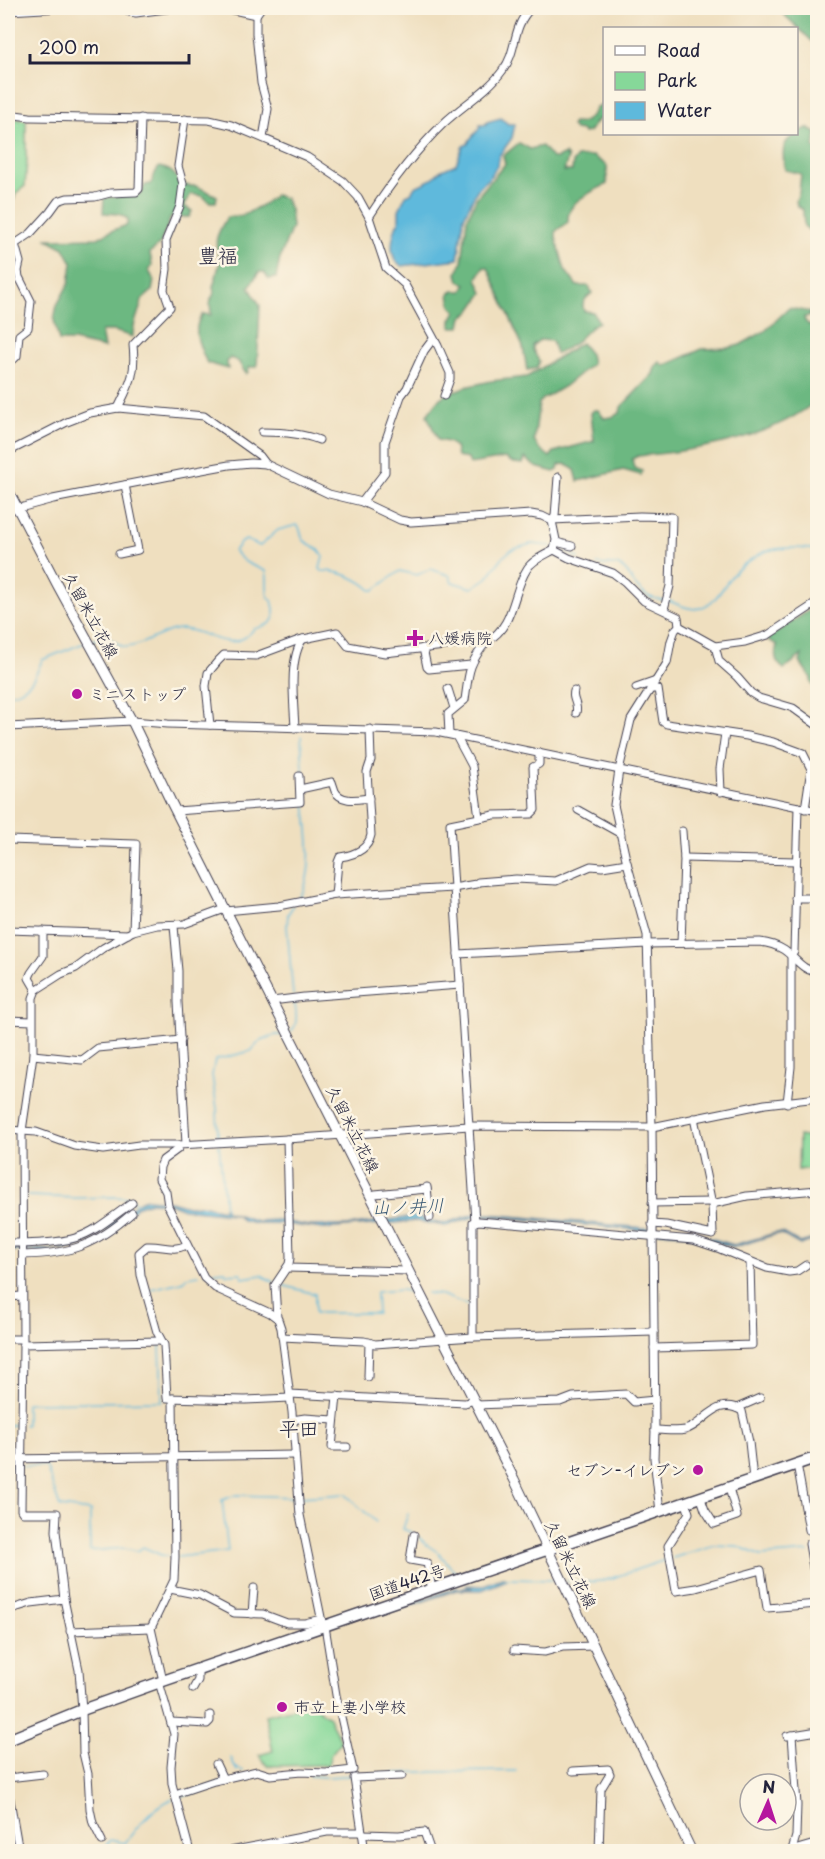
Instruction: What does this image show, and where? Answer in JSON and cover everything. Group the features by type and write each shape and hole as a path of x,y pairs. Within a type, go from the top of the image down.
{"highway":[{"name":"国道442号","path":"8,1740 82,1710 323,1624 818,1457"}],"main road":[{"name":"久留米立花線","path":"8,490 16,509 132,721 549,1549 692,1851"}],"street":[{"path":"8,11 61,8"},
{"path":"120,8 136,14 174,8"},
{"path":"224,8 256,15"},
{"path":"261,8 256,15 256,34 261,83 268,109 262,138"},
{"path":"369,217 408,161 445,122 504,69 509,59 516,30 524,15 531,8"},
{"path":"8,114 30,117 209,120 231,125 307,157 324,167 358,197 369,217 386,268 405,285 438,346 450,373 444,396"},
{"path":"8,360 18,356 19,335 28,328 31,301 19,277 20,262 15,244 30,234 58,201 66,198 136,192 139,189 141,118"},
{"path":"118,408 132,379 133,345 171,307 165,290 166,240 180,206 183,184 178,166 185,119"},
{"path":"362,502 386,472 385,442 401,396 424,351 433,339"},
{"path":"8,452 69,421 90,413 118,408 204,416 260,456 266,464"},
{"path":"262,432 278,432 319,440"},
{"path":"16,509 53,499 229,465 266,464 329,494 362,502 400,520 411,522 531,514 552,521 640,516 672,517 670,586 664,609"},
{"path":"210,725 206,686 208,673 224,655 256,656 303,639 337,632 348,646 385,654 487,641 496,636 505,625 527,568 554,550 556,542 552,521 555,516 558,477"},
{"path":"119,554 138,550 125,485"},
{"path":"556,542 572,546"},
{"path":"554,550 569,558 613,573 644,601 678,618 679,626"},
{"path":"679,626 715,646 745,642 768,635 818,602"},
{"path":"660,1512 654,1458 652,1127 647,935 614,805 619,770 631,720 667,663 671,640 679,626"},
{"path":"295,728 294,666 296,652 303,639"},
{"path":"479,817 472,766 452,735 448,714 465,700 469,669 487,641"},
{"path":"715,646 719,661 751,693 759,698 793,708 818,726"},
{"path":"423,648 429,669 471,665"},
{"path":"636,688 656,681"},
{"path":"448,689 454,708"},
{"path":"650,689 658,689 663,722 667,724 773,742 802,753 811,769 802,808 796,861 794,952 791,956 791,1067 787,1102"},
{"path":"574,691 576,713"},
{"path":"8,727 132,721 436,732 818,811"},
{"path":"335,895 340,857 353,856 370,841 367,772 371,760 370,729"},
{"path":"721,792 720,769 725,733"},
{"path":"473,1337 473,1222 475,1222 450,824 495,815 531,814 535,810 533,767 538,764 539,753"},
{"path":"176,811 300,802 299,776"},
{"path":"300,789 332,782 336,794 340,797 355,801 369,798"},
{"path":"578,810 621,834"},
{"path":"681,944 684,858 682,831"},
{"path":"8,840 136,844 131,933"},
{"path":"684,858 796,861"},
{"path":"102,1841 93,1823 90,1809 88,1774 83,1753 79,1670 64,1599 56,1531 57,1513 23,1512 21,1510 22,1131 33,1055 33,998 36,990 131,933 157,925 184,924 226,910 279,906 335,895 453,888 478,882 516,879 556,881 591,866 602,867 627,863"},
{"path":"795,898 818,898"},
{"path":"174,926 181,1040 182,1144 163,1160 159,1179 166,1192 168,1206 208,1284 277,1318"},
{"path":"8,930 131,933"},
{"path":"36,990 29,978 43,956 43,932"},
{"path":"458,954 647,944 760,942 771,943 791,956 806,970 818,972"},
{"path":"272,1001 460,985"},
{"path":"8,1020 32,1021"},
{"path":"33,1055 82,1060 98,1048 181,1040"},
{"path":"8,1130 36,1132 86,1149 112,1149 138,1145 287,1139 469,1126 652,1127 765,1104 818,1098"},
{"path":"652,1224 714,1235 712,1203 694,1118"},
{"path":"176,1797 223,1779 257,1771 270,1775 353,1770 300,1515 290,1396 281,1328 277,1318 275,1286 287,1268 290,1258 287,1139"},
{"path":"370,1196 427,1188 430,1218"},
{"path":"652,1203 712,1203 747,1196 818,1190"},
{"path":"8,1243 57,1242 77,1238 132,1203"},
{"path":"23,1255 60,1253 79,1248 114,1230 132,1213"},
{"path":"475,1222 693,1240 767,1268 789,1272 797,1271 806,1265"},
{"path":"187,1245 173,1250 163,1246 147,1246 139,1253 141,1275 160,1341 164,1345 167,1398 245,1400 290,1396 337,1396 465,1402 560,1402 573,1397 626,1394 634,1402 655,1401"},
{"path":"654,1347 752,1345 750,1262"},
{"path":"287,1268 409,1271"},
{"path":"8,1297 22,1296"},
{"path":"282,1337 388,1343 473,1337 654,1332"},
{"path":"8,1340 160,1341"},
{"path":"368,1377 369,1342"},
{"path":"337,1396 332,1447 347,1447"},
{"path":"173,1398 175,1557 169,1576 174,1580 151,1628 174,1734 172,1784 190,1851"},
{"path":"737,1408 760,1398"},
{"path":"655,1430 686,1430 714,1411 725,1407 737,1408 742,1411 753,1479"},
{"path":"292,1420 305,1418 334,1420"},
{"path":"8,1459 295,1455"},
{"path":"797,1464 809,1530"},
{"path":"701,1498 714,1524 737,1516 729,1488"},
{"path":"686,1503 688,1513 668,1546 676,1591 696,1588 761,1570 767,1608 818,1604"},
{"path":"414,1535 410,1560 427,1563 432,1589"},
{"path":"818,1543 809,1544 818,1597"},
{"path":"252,1614 254,1588"},
{"path":"170,1589 200,1595 234,1613 262,1614 287,1623 323,1624"},
{"path":"8,1610 64,1599"},
{"path":"70,1631 151,1628"},
{"path":"514,1650 545,1652 563,1647 593,1646"},
{"path":"193,1689 198,1680 198,1670"},
{"path":"171,1722 207,1724 210,1721 210,1715"},
{"path":"789,1851 796,1836 797,1805 790,1736 818,1731"},
{"path":"216,1764 223,1779"},
{"path":"573,1771 610,1767 610,1777 601,1789 598,1851"},
{"path":"8,1778 43,1774"},
{"path":"365,1851 354,1778 402,1776"},
{"path":"8,1788 11,1831 20,1851"},
{"path":"225,1851 327,1833 399,1835 424,1832 431,1851"},
{"path":"789,1851 818,1843"}],"green space":[{"path":"777,8 817,8 817,43"},
{"path":"603,104 603,118 597,120 589,132 575,130 571,126 573,123 587,120 596,107"},
{"path":"11,119 26,120 27,160 25,186 16,193 14,200 8,200 8,148 10,148"},
{"path":"807,128 816,133 814,148 817,149 817,239 804,226 803,210 797,206 801,174 785,170 784,148 786,143"},
{"path":"519,143 530,149 542,146 552,158 565,154 568,158 564,171 572,171 573,162 577,157 593,156 607,166 607,184 581,198 571,208 568,222 556,231 565,270 577,286 589,286 592,293 584,301 584,311 593,312 599,322 574,344 556,354 552,341 540,340 533,345 539,361 537,368 527,370 523,347 488,268 484,267 477,278 483,293 470,312 462,317 460,327 451,327 451,320 456,311 451,306 449,294 462,291 466,284 459,281 457,273 462,262 467,219 477,197 505,164 503,156"},
{"path":"159,167 172,172 180,183 196,186 217,196 216,202 209,202 203,196 191,194 184,206 192,211 189,217 171,217 160,244 150,253 152,265 149,271 154,280 152,291 142,300 133,337 114,331 101,331 104,348 73,341 59,341 54,320 57,305 69,283 72,263 64,248 47,239 98,238 127,225 128,219 119,214 103,213 104,198 141,194 145,185 151,184"},
{"path":"275,195 285,198 290,210 292,227 280,258 276,278 269,279 264,272 259,272 249,287 260,305 257,367 249,367 246,374 238,361 230,358 227,362 228,369 207,363 198,338 197,325 203,314 211,315 210,302 221,260 216,243 227,217 242,216"},
{"path":"789,308 811,312 810,316 804,317 805,321 809,325 817,324 817,400 799,413 756,434 684,451 638,456 632,459 634,468 642,471 641,475 623,470 578,481 575,470 565,464 559,465 558,470 554,472 536,467 525,458 523,464 513,463 505,458 470,464 468,459 457,457 455,447 448,442 438,440 427,415 440,398 449,393 491,381 527,377 581,343 590,354 592,364 539,403 534,441 550,457 554,452 594,441 591,413 598,410 604,418 620,413 621,407 653,374 660,362 664,366 702,349 740,345 765,331"},
{"path":"817,605 817,693 811,678 800,662 802,655 784,669 776,658 777,645 767,639"},
{"path":"799,1136 817,1139 817,1167 798,1170"},
{"path":"315,1703 320,1711 329,1717 341,1742 331,1754 328,1765 267,1766 259,1755 273,1751 265,1715"}],"water":[{"path":"501,118 508,124 515,124 512,138 499,156 497,166 488,180 476,192 464,217 458,259 402,266 394,258 392,241 397,224 399,224 399,210 406,195 411,193 415,187 432,179 440,171 456,164 463,146 468,144 480,125"},
{"path":"147,1199 170,1201 188,1206 200,1205 224,1210 224,1208 226,1211 257,1221 277,1220 309,1226 346,1226 413,1216 446,1223 478,1213 667,1230 699,1235 734,1245 776,1233 783,1233 800,1243 818,1238 800,1245 781,1234 776,1234 735,1247 683,1234 480,1215 445,1226 416,1221 323,1229 277,1223 257,1223 242,1220 233,1214 184,1209 169,1203 150,1202 138,1206 112,1227 76,1247 47,1252 8,1251 8,1249 57,1250 102,1230 119,1215"},
{"path":"502,1578 507,1580 482,1590 456,1590 404,1608 403,1606 456,1588 472,1589 462,1587 473,1587 466,1585 481,1586"}],"waterway":[{"path":"93,640 110,639 127,647 180,629 218,640 236,641 245,637 254,629 271,622 274,611 272,600 267,592 266,571 252,566 234,551 240,543 246,540 260,546 278,530 297,525 303,540 319,550 323,556 320,569 322,571 348,576 371,590 400,571 417,575 430,569 449,575 452,582 472,588 487,578 511,550 531,544 551,546"},
{"path":"669,601 689,608 700,608 712,602 738,569 763,553 782,548 818,550"},
{"path":"564,551 579,558"},
{"path":"597,564 621,567 643,593 664,600"},
{"path":"8,694 26,687 37,673 42,660 84,643"},
{"path":"301,736 304,786"},
{"path":"300,898 305,886 309,859 304,790"},
{"path":"293,906 288,914 287,926 293,995"},
{"path":"291,1032 296,1021 294,1000"},
{"path":"218,1140 217,1109 212,1075 215,1060 251,1051 261,1040 284,1035"},
{"path":"219,1145 225,1209"},
{"path":"28,1196 130,1198 137,1204"},
{"path":"205,1273 225,1271 227,1274 241,1273 243,1278 261,1275 274,1282"},
{"path":"150,1293 151,1289 181,1282 186,1277 198,1275"},
{"path":"278,1284 315,1294 315,1313 377,1313 376,1292 401,1290 411,1292"},
{"path":"427,1293 442,1295 470,1306"},
{"path":"24,1425 26,1425 26,1403 162,1401 160,1345"},
{"path":"8,1425 18,1425"},
{"path":"8,1466 19,1466"},
{"path":"23,1466 46,1466 60,1507 90,1511 90,1551 125,1548 137,1551 143,1547 161,1555 173,1557"},
{"path":"300,1497 345,1494 376,1522"},
{"path":"178,1557 228,1551 222,1500 236,1495 295,1497"},
{"path":"408,1514 403,1529 413,1533"},
{"path":"419,1537 439,1553 458,1576"},
{"path":"673,1558 714,1545 737,1546 761,1556 808,1552"},
{"path":"566,1581 606,1580 668,1559"},
{"path":"506,1579 558,1580"},
{"path":"231,1758 237,1771"},
{"path":"235,1767 243,1771"},
{"path":"310,1776 516,1771"},
{"path":"180,1797 226,1782"},
{"path":"101,1852 110,1840 125,1843 152,1812 172,1799"}],"place":[{"name":"八媛病院","path":"415,638"},
{"name":"ミニストップ","path":"77,694"},
{"name":"セブン-イレブン","path":"698,1470"},
{"name":"市立上妻小学校","path":"282,1707"}],"district":[{"name":"豊福","path":"218,256"},
{"name":"平田","path":"299,1429"}],"water label":[{"name":"山ノ井川","path":"408,1207"}]}
